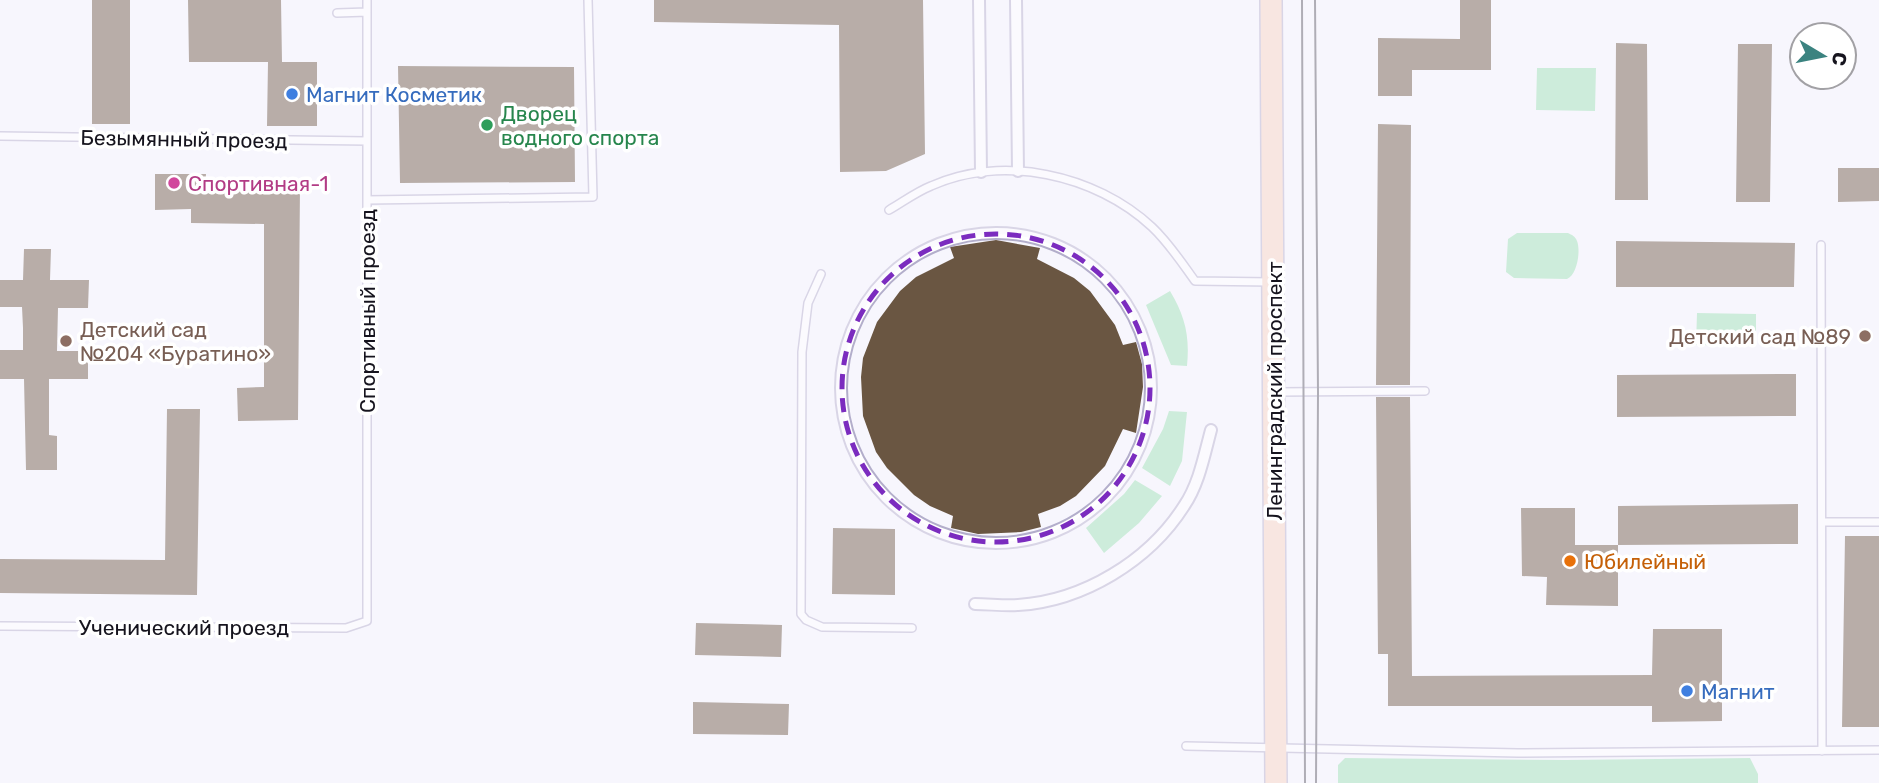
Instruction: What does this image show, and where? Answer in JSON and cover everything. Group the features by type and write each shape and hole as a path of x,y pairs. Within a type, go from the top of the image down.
{"main road":[{"name":"Ленинградский проспект","path":"1271,0 1276,783"}],"street":[{"path":"979,0 981,172"},
{"path":"1016,0 1018,171"},
{"path":"995,232 1016,233 1053,242 1077,254 1130,306 1142,331 1150,359 1152,386 1148,410 1140,440 1128,467 1089,512 1035,540 996,544 967,541 940,534 906,516 883,495 863,470 850,442 842,411 840,380 844,356 851,332 862,311 901,266 920,252 958,237 995,232"},
{"path":"975,604 1017,605 1059,597 1085,589 1132,560 1171,525 1185,505 1199,475 1211,430"}],"lane":[{"name":"Спортивный проезд","path":"367,0 367,621"},
{"path":"367,200 593,197 589,0"},
{"path":"337,13 367,12"},
{"name":"Безымянный проезд","path":"0,136 367,141"},
{"path":"889,211 931,186 981,172 1018,171 1048,175 1096,191 1132,212 1152,227 1195,281 1273,282"},
{"path":"1821,245 1822,751"},
{"path":"821,274 808,303 802,352 801,614 806,620 822,627 912,628"},
{"path":"1274,392 1424,391"},
{"path":"1822,522 1879,522"},
{"name":"Ученический проезд","path":"0,626 346,628 367,621"},
{"path":"1186,746 1518,753 1879,750"}],"highlighted area":[{"path":"1016,233 1078,254 1130,306 1150,359 1148,410 1128,468 1089,511 1035,539 977,543 925,527 883,495 850,442 840,380 862,311 901,266 958,237"}],"green space":[{"path":"1537,68 1596,68 1595,111 1536,110"},
{"path":"1517,233 1568,233 1573,236 1578,245 1578,256 1576,268 1570,277 1514,278 1506,272 1508,239"},
{"path":"1170,291 1185,327 1187,366 1171,365 1146,305"},
{"path":"1697,313 1756,314 1756,346 1696,345"},
{"path":"1169,411 1187,412 1182,461 1170,486 1142,468 1163,429"},
{"path":"1135,480 1162,496 1139,523 1104,553 1086,528 1124,494"},
{"path":"1345,758 1750,758 1758,774 1758,783 1338,783 1338,765"}],"building":[{"path":"92,0 130,0 130,124 92,124"},
{"path":"188,0 281,0 282,62 317,62 317,126 267,126 268,62 189,62"},
{"path":"654,0 923,0 925,154 886,171 840,172 839,25 654,22"},
{"path":"1460,0 1491,0 1491,70 1412,70 1412,96 1378,96 1378,38 1460,39"},
{"path":"1616,43 1647,44 1648,200 1615,200"},
{"path":"1738,44 1772,44 1770,202 1736,202"},
{"name":"Дворец водного спорта","path":"398,66 574,67 575,182 400,183"},
{"path":"1378,124 1411,125 1410,385 1376,385"},
{"path":"1838,168 1879,168 1879,201 1838,202"},
{"path":"155,174 206,174 205,187 300,186 298,420 238,421 237,388 264,387 264,224 191,223 191,209 155,210"},
{"path":"996,240 1040,248 1037,259 1074,278 1090,291 1115,325 1123,345 1136,342 1142,364 1143,387 1136,433 1123,429 1105,466 1076,496 1060,506 1038,514 1041,527 1021,532 978,534 951,528 953,516 914,495 887,468 876,452 863,416 861,377 863,358 877,322 900,291 916,277 954,258 950,247"},
{"path":"1616,241 1795,243 1794,287 1616,287"},
{"path":"24,249 51,249 50,280 89,280 88,308 58,308 57,351 88,351 88,379 49,379 49,435 57,436 57,470 26,470 24,379 0,379 0,350 23,350 23,328 22,307 0,307 0,280 23,280"},
{"path":"1796,374 1796,416 1617,417 1617,375"},
{"path":"1376,397 1410,397 1412,676 1652,675 1653,629 1722,629 1722,721 1652,722 1652,706 1388,706 1388,654 1378,654"},
{"path":"167,409 200,409 197,595 0,593 0,559 165,560"},
{"path":"1798,504 1798,544 1618,545 1618,506"},
{"name":"Юбилейный","path":"1521,508 1575,508 1575,545 1618,545 1618,606 1546,605 1547,577 1522,576"},
{"path":"833,528 895,529 895,595 832,594"},
{"path":"1845,536 1879,536 1879,727 1842,727"},
{"path":"696,623 782,625 781,657 695,655"},
{"path":"693,702 789,704 788,735 693,734"}],"tram line":[{"path":"1302,0 1305,783"},
{"path":"1315,0 1318,392 1316,783"}],"place":[{"name":"Магнит Косметик","path":"292,94"},
{"name":"Дворец водного спорта","path":"487,125"},
{"name":"Спортивная-1","path":"174,183"},
{"name":"Детский сад №89","path":"1865,336"},
{"name":"Детский сад №204 «Буратино»","path":"66,341"},
{"name":"Юбилейный","path":"1570,561"},
{"name":"Магнит","path":"1687,691"}]}
